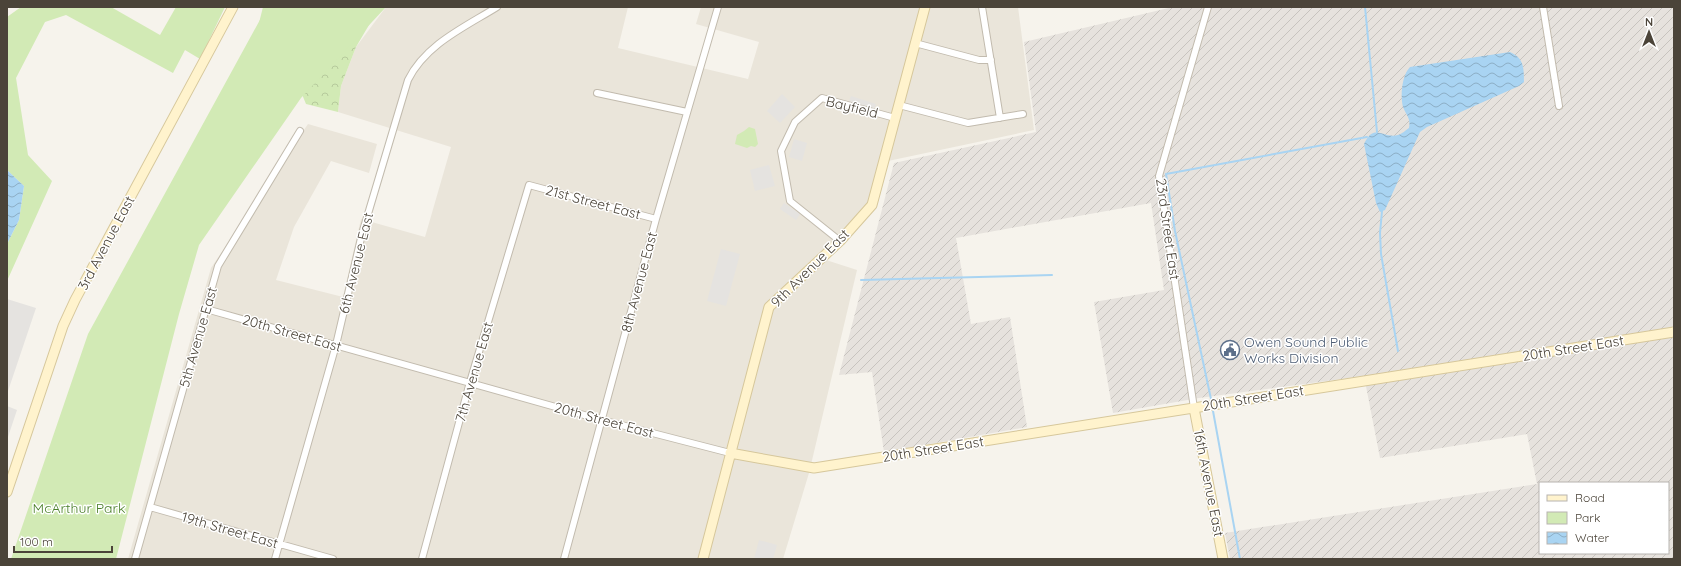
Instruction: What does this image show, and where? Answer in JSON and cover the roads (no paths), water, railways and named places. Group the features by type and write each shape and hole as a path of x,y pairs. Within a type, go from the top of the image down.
{"street":[{"name":"3rd Avenue East","path":"7,492 63,326 72,306 233,7"},
{"name":"6th Avenue East","path":"275,559 336,345 362,234 408,80 421,60 436,46 498,7"},
{"name":"8th Avenue East","path":"564,559 656,219 718,7"},
{"name":"9th Avenue East","path":"703,559 769,307 840,241 872,205 925,7"},
{"path":"982,7 1000,118"},
{"name":"23rd Street East","path":"1194,408 1160,176 1208,7"},
{"path":"1543,7 1559,106"},
{"path":"915,43 979,60 991,60"},
{"path":"597,92 687,112"},
{"name":"Bayfield","path":"840,241 790,201 781,151 795,122 822,98 895,118"},
{"path":"899,105 968,123 1023,114"},
{"name":"5th Avenue East","path":"135,559 218,266 300,131"},
{"name":"21st Street East","path":"529,185 656,219"},
{"name":"7th Avenue East","path":"422,559 470,382 529,185"},
{"name":"20th Street East","path":"206,309 602,420 730,454 814,468 1674,332"},
{"name":"16th Avenue East","path":"1194,408 1223,559"},
{"name":"19th Street East","path":"150,506 333,559"}],"water":[{"path":"1510,52 1515,54 1521,60 1524,72 1524,82 1519,86 1427,127 1420,132 1385,210 1380,212 1376,203 1364,144 1371,134 1379,133 1393,136 1402,133 1409,128 1409,119 1402,102 1402,92 1403,80 1410,67"},
{"path":"7,170 24,186 19,220 7,244"}],"waterway":[{"path":"1365,7 1377,132"},
{"path":"1211,399 1175,231 1166,174 1367,137"},
{"path":"1382,211 1380,233 1381,254 1398,351"},
{"path":"861,280 1052,275"},
{"path":"1213,411 1240,559"}],"place":[{"name":"Owen Sound Public Works Division","path":"1230,350"}],"park label":[{"name":"McArthur Park","path":"79,508"}]}
